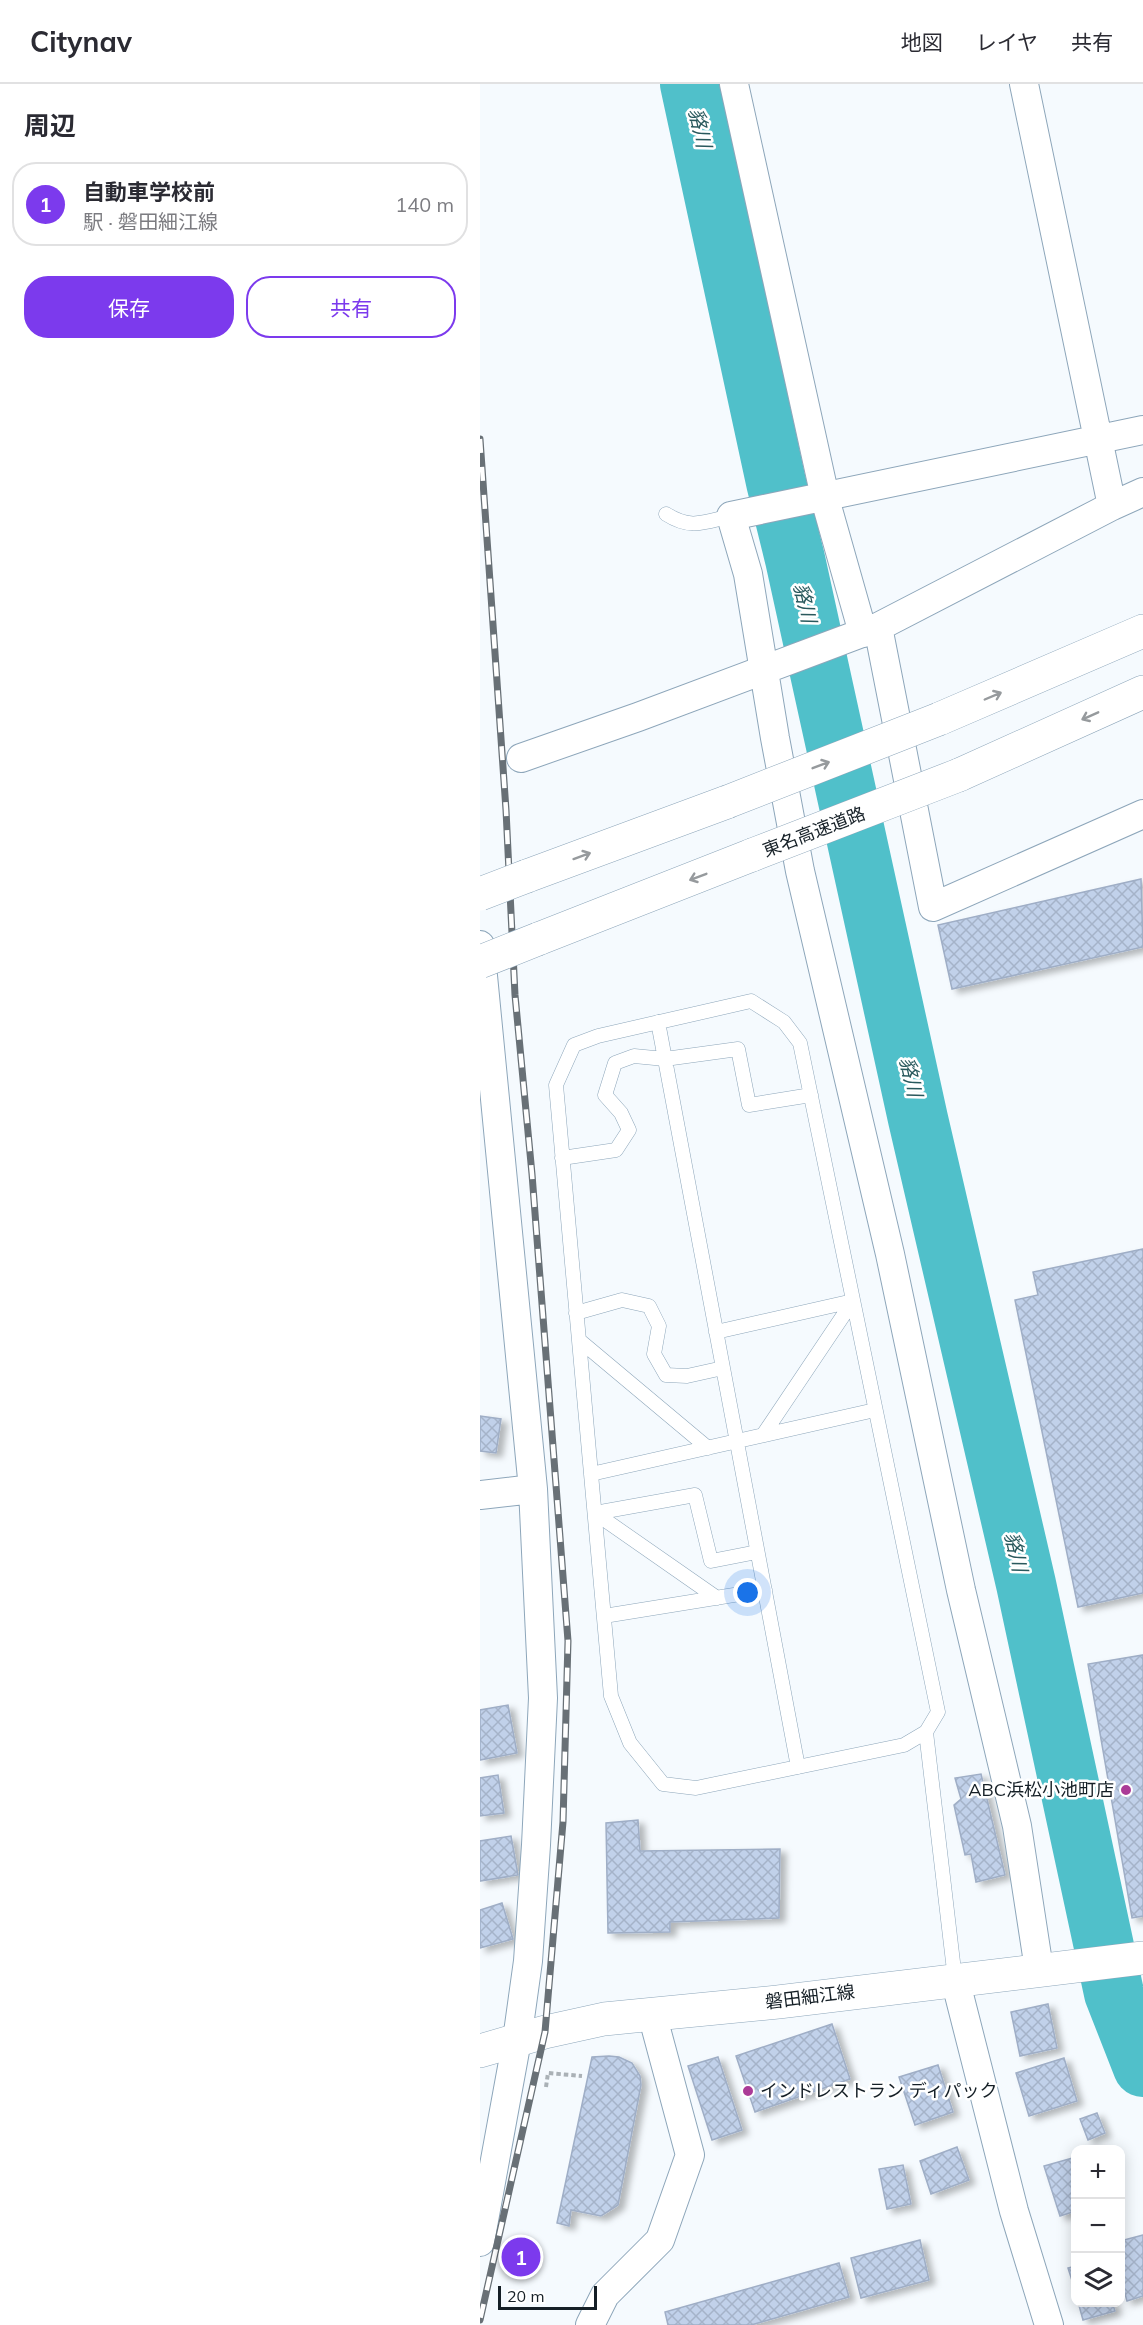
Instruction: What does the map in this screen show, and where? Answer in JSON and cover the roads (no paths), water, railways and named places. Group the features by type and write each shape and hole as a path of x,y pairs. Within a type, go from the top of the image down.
{"main road":[{"path":"480,894 727,802 939,719 1143,631"},
{"name":"東名高速道路","path":"480,962 959,775 1143,692"},
{"name":"磐田細江線","path":"480,2051 545,2031 604,2019 778,2002 1138,1958"}],"street":[{"path":"734,84 825,496 867,632 933,907 1143,814"},
{"path":"1024,84 1112,506"},
{"path":"1049,1968 961,1590 890,1254 800,872 737,514 1143,430"},
{"path":"521,758 867,632 1143,492"},
{"path":"480,945 533,1489 543,1698 528,1960 517,2040 480,2242"},
{"path":"480,1495 533,1489"},
{"path":"955,1979 1014,2211 1049,2325"},
{"path":"590,2325 605,2295 660,2240 690,2155 652,2014"}],"lane":[{"path":"666,514 681,523 693,524 737,514"},
{"path":"751,1001 784,1022 800,1043 811,1095 874,1410 938,1712 926,1732 904,1745 696,1788 663,1784 630,1743 612,1696 556,1085 574,1044 598,1036 751,1001"},
{"path":"658,1022 798,1767"},
{"path":"562,1158 616,1150 629,1130 621,1113 605,1095 615,1063 634,1056 665,1059 738,1049 750,1106 811,1095"},
{"path":"576,1313 622,1300 649,1306 659,1326 654,1354 666,1375 687,1376 723,1368"},
{"path":"716,1332 853,1301"},
{"path":"764,1435 853,1301"},
{"path":"579,1340 708,1448"},
{"path":"591,1474 874,1410"},
{"path":"595,1513 696,1495 711,1561 757,1552"},
{"path":"595,1513 717,1598"},
{"path":"604,1616 765,1590"},
{"path":"926,1732 955,1979"}],"waterway":[{"name":"貉川","path":"690,84 918,1119 1026,1584 1114,1993 1143,2067"}],"railway":[{"path":"480,439 506,810 515,995 532,1174 568,1641 563,1822 545,2032 480,2320"}],"place":[{"name":"ABC浜松小池町店","path":"1126,1790"},
{"name":"インドレストラン ディパック","path":"748,2091"},
{"name":"自動車学校前","path":"521,2257"}]}
